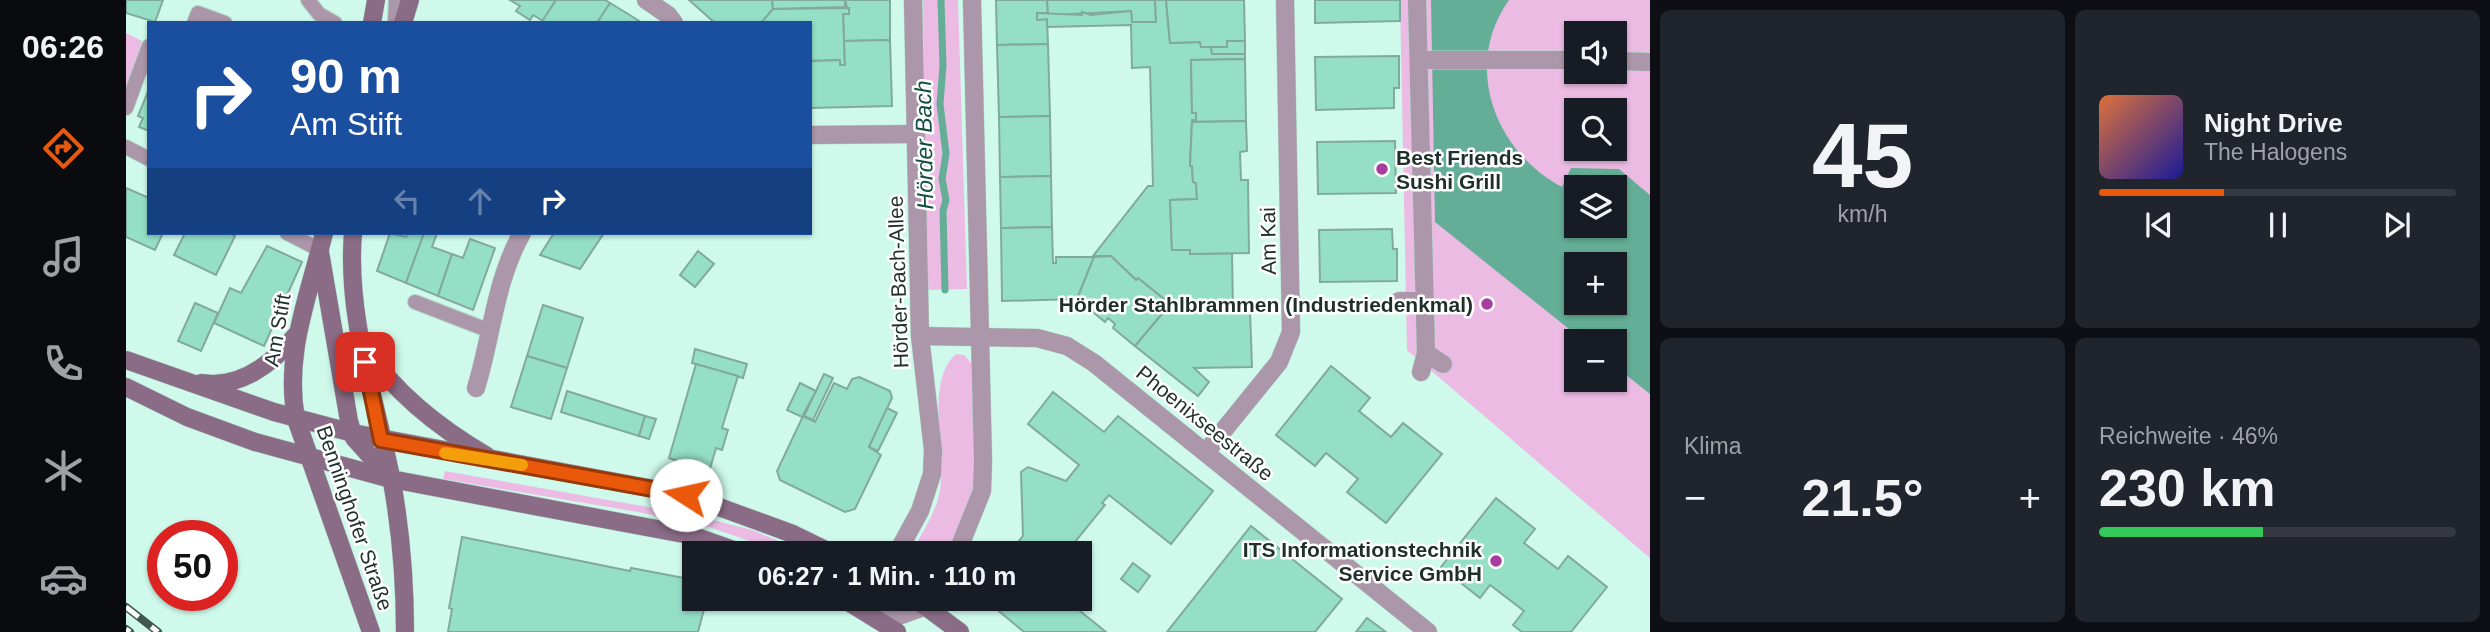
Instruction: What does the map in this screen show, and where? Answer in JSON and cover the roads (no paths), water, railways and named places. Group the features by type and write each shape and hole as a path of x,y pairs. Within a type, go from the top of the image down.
{"main road":[{"path":"372,21 376,0"},
{"path":"404,21 410,0"},
{"path":"353,235 353,281 361,342 381,440"},
{"path":"322,241 353,433 365,453 391,479"},
{"name":"Am Stift","path":"296,419 290,383 296,335 308,282 322,241"},
{"path":"169,377 207,384 232,381 276,360 296,335"},
{"path":"361,342 380,369 414,404 493,459"},
{"path":"126,360 296,419 381,440 686,495 807,541"},
{"path":"126,387 226,432 391,479 694,536 708,541"},
{"name":"Benninghofer Straße","path":"296,419 371,632"},
{"name":"Benninghofer Straße","path":"381,440 391,479 404,575 405,632"},
{"path":"860,611 884,629"},
{"path":"936,611 960,632"}],"street":[{"path":"646,0 672,21"},
{"name":"Hörder-Bach-Allee","path":"904,541 920,511 932,474 933,450 920,336 913,0"},
{"path":"962,541 982,491 982,336 972,0"},
{"name":"Am Kai","path":"1206,453 1279,362 1291,332 1285,0"},
{"path":"1417,0 1418,54 1410,116 1413,225 1424,301 1426,353 1420,372"},
{"path":"1418,54 1564,60"},
{"path":"1627,61 1650,62"},
{"path":"812,135 916,134"},
{"path":"476,388 490,331 491,315 512,251 521,235"},
{"path":"1399,301 1424,301"},
{"name":"Phoenixseestraße","path":"920,336 1037,338 1067,346 1094,363 1428,632"},
{"path":"1426,353 1443,364"},
{"path":"883,611 884,629"},
{"path":"884,629 910,611"}],"lane":[{"path":"308,0 319,14 331,21"},
{"path":"395,21 396,0"},
{"path":"195,21 198,13 220,21"},
{"path":"126,108 147,51"},
{"path":"126,147 147,158"},
{"path":"296,235 322,241"},
{"path":"415,302 490,331"}],"waterway":[{"name":"Hörder Bach","path":"941,0 943,66 940,104 946,154 942,179 946,200 943,211 945,290"}],"railway":[{"path":"126,607 158,632"},
{"path":"126,629 130,632"}],"place":[{"name":"Best Friends Sushi Grill","path":"1382,169"},
{"name":"Hörder Stahlbrammen (Industriedenkmal)","path":"1487,304"},
{"name":"ITS Informationstechnik Service GmbH","path":"1496,561"}]}
